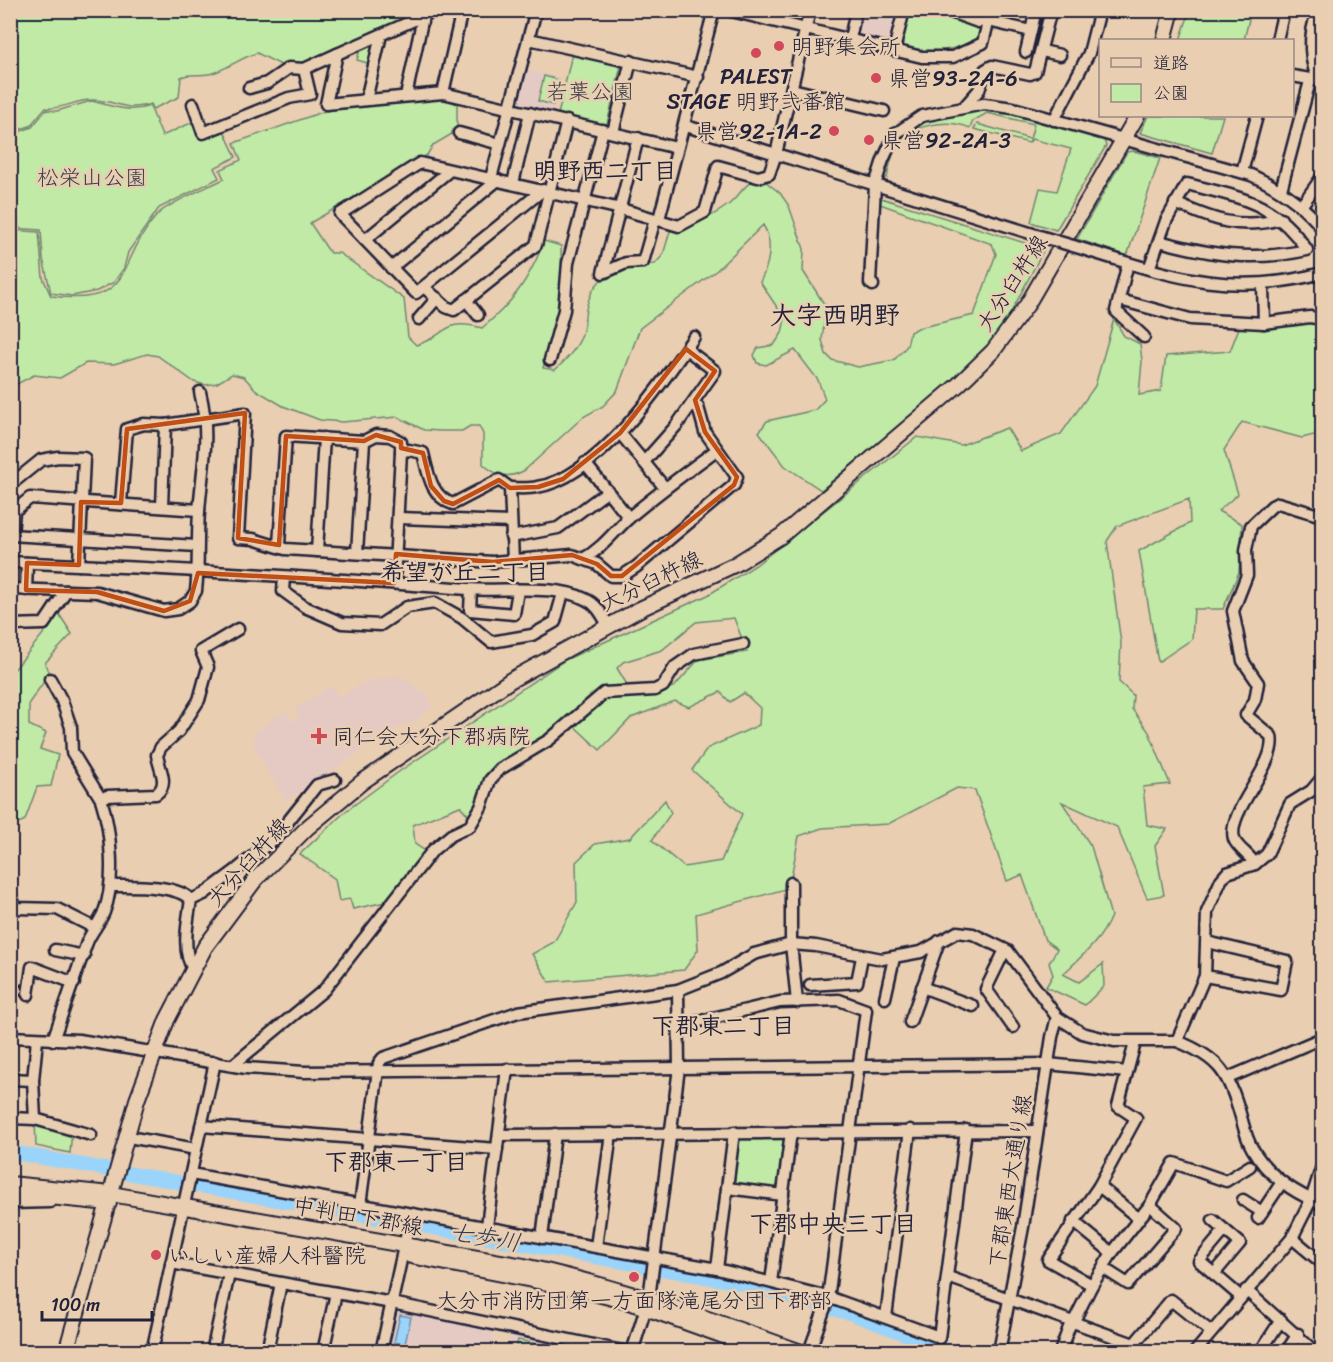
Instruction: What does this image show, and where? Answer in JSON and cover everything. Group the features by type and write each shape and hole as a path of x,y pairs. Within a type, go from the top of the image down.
{"main road":[{"path":"1164,39 1172,11"},
{"name":"大分臼杵線","path":"73,1352 124,1163 137,1100 155,1051 193,968 222,922 255,880 308,827 340,799 391,761 511,680 608,626 736,564 797,524 973,371 1008,334 1136,117"},
{"name":"大分臼杵線","path":"124,1163 134,1138 155,1051"},
{"path":"12,1185 114,1199"},
{"path":"12,1185 69,1198 114,1199"},
{"name":"大分臼杵線","path":"66,1352 114,1199"},
{"name":"中判田下郡線","path":"114,1199 524,1266 801,1352"},
{"name":"中判田下郡線","path":"648,1303 768,1352"}],"street":[{"path":"249,88 267,83 289,68 304,69 437,10"},
{"path":"443,93 462,10"},
{"path":"391,268 494,179 500,144 536,10"},
{"path":"638,138 603,273 626,263 643,262 654,223 659,219 677,148 686,126 714,10"},
{"path":"727,10 763,15 806,30 933,58 953,57 983,43 990,16"},
{"path":"547,191 416,293 340,214 420,163 449,171 513,183 547,191 585,200 684,226 705,212 718,166 758,177 769,174 776,154 810,10"},
{"path":"850,39 856,10"},
{"path":"894,50 904,10"},
{"path":"1026,51 1036,10"},
{"path":"965,106 979,90 985,70 992,66 1030,74 1038,68 1051,10"},
{"path":"1054,120 1089,53 1100,10"},
{"path":"1277,39 1284,10"},
{"path":"1281,190 1318,81 1312,60 1311,42 1318,10"},
{"path":"947,11 978,22 990,16 1031,31"},
{"path":"405,96 423,17"},
{"path":"366,100 381,35"},
{"path":"529,39 698,77"},
{"path":"1042,51 1060,56"},
{"path":"337,54 326,105 443,93 677,148"},
{"path":"550,360 564,310 568,263 585,200 630,61"},
{"path":"193,104 203,133 289,98 310,94 304,69"},
{"path":"1294,76 1318,81"},
{"path":"792,89 884,111"},
{"path":"873,285 870,283 870,274 875,184 890,141 902,127 922,116 965,106 996,106 1242,172 1281,190 1302,205 1323,228"},
{"path":"513,183 530,113"},
{"path":"1242,172 1257,117"},
{"path":"424,287 446,308 454,310 536,245 547,191 567,121"},
{"path":"686,126 1128,263 1203,283 1263,285 1323,273"},
{"path":"459,133 500,144"},
{"path":"365,240 449,171"},
{"path":"1302,205 1323,177"},
{"path":"1149,269 1159,241 1175,203 1187,184 1251,201 1268,209 1281,219 1307,250 1256,258 1232,257 1159,241"},
{"path":"1175,203 1201,214 1234,223 1256,226 1281,219"},
{"path":"1128,263 1116,310 1144,337"},
{"path":"1263,285 1264,323"},
{"path":"419,319 437,298"},
{"path":"466,300 478,315"},
{"path":"1120,300 1190,319 1264,323 1310,317 1323,319"},
{"path":"401,452 409,450 423,453 431,486 444,501 453,504 499,480 510,488 538,487 562,479 620,433 642,409 694,337"},
{"path":"644,462 692,404 715,371 686,349"},
{"path":"10,590 97,592 152,609 178,609 190,601 196,591 198,573 199,510 207,420 200,392"},
{"path":"121,503 127,429 144,424 165,425 245,413 238,538 279,545 285,549 396,554 493,562 572,555 597,564 611,576 622,576 636,567 734,485 737,477 715,450 705,432 698,407 692,404"},
{"path":"162,507 165,425"},
{"path":"620,433 665,488"},
{"path":"279,545 286,436 364,441 376,435 390,436 400,442 401,452 394,583"},
{"path":"317,550 324,438"},
{"path":"357,553 364,441"},
{"path":"583,559 592,554 629,518 665,488 715,450"},
{"path":"10,486 41,460 58,457 84,458 79,565"},
{"path":"585,463 629,518"},
{"path":"510,488 513,561"},
{"path":"511,537 558,528 608,491"},
{"path":"197,546 11,535 14,511 30,498 199,510"},
{"path":"1255,864 1235,843 1234,831 1242,804 1262,771 1272,742 1270,734 1246,715 1255,700 1258,683 1243,661 1233,611 1247,575 1246,545 1253,524 1278,503 1323,516"},
{"path":"399,518 510,522"},
{"path":"10,562 394,583 471,590 563,593 585,598 599,609 608,626"},
{"path":"26,590 27,563"},
{"path":"284,577 284,591 305,607 342,623 380,625 407,608 435,603 462,618 492,642 532,635 555,622 563,593"},
{"path":"471,590 470,610 514,614 518,591"},
{"path":"10,625 44,624 66,591"},
{"path":"101,800 108,796 156,794 162,789 164,781 157,755 161,747 179,731 199,700 208,667 201,651 238,628"},
{"path":"233,1065 324,990 433,850 451,835 470,826 481,807 490,780 500,769 549,740 604,693 655,690 663,687 675,667 694,654 743,644"},
{"path":"51,680 62,701 71,727 72,752 101,800 108,838 111,886 103,914 95,928 53,1040"},
{"path":"1177,1041 1205,976 1207,912 1221,880 1227,873 1255,864 1267,854 1290,804 1311,791 1323,778"},
{"path":"190,900 220,883 274,839 317,785 335,780"},
{"path":"1311,791 1323,796"},
{"path":"791,883 791,944 794,952 797,1002"},
{"path":"111,886 160,888 186,894 190,900 187,922 189,963 193,968"},
{"path":"10,895 16,908 57,909 95,928"},
{"path":"360,1205 379,1062 383,1058 518,1012 678,990 721,973 754,954 791,944 816,946 862,957 894,958 921,952 957,932 973,934 1005,950 1024,970 1057,1017 1091,1036 1135,1043 1177,1041 1203,1052 1218,1064 1228,1078 1251,1146 1267,1168 1282,1182 1311,1200 1323,1204"},
{"path":"910,1022 939,941"},
{"path":"1205,976 1281,990 1287,962 1207,942"},
{"path":"55,950 84,956"},
{"path":"922,987 975,1006 1005,950"},
{"path":"810,985 857,982 862,957"},
{"path":"885,998 894,958"},
{"path":"28,995 32,967 74,983"},
{"path":"986,989 1013,1027"},
{"path":"632,1352 648,1303 653,1276 679,1068 678,990"},
{"path":"679,1026 780,1002 840,1000 866,1010 828,1298 809,1352"},
{"name":"下郡東西大通り線","path":"999,1352 1011,1300 1047,1064 1057,1017"},
{"path":"10,1037 37,1040 79,1040 233,1065 304,1072 1047,1064 1127,1072"},
{"path":"1228,1078 1323,1038"},
{"path":"35,1119 33,1080 37,1040"},
{"path":"1092,1285 1048,1260 1099,1186 1136,1118 1118,1106 1135,1043"},
{"path":"409,1050 408,1062 414,1070"},
{"path":"152,1352 215,1062"},
{"path":"487,1226 507,1069"},
{"path":"10,1079 33,1080"},
{"path":"10,1118 35,1119 91,1135"},
{"path":"201,1126 497,1149"},
{"path":"499,1135 910,1130 1037,1131"},
{"path":"886,1317 910,1130"},
{"path":"191,1175 410,1215 487,1226 717,1269 828,1298 939,1338 966,1130"},
{"path":"717,1269 734,1132"},
{"path":"771,1282 791,1132"},
{"path":"596,1247 611,1133"},
{"path":"542,1238 555,1134"},
{"path":"134,1138 196,1149"},
{"path":"1060,1352 1072,1322 1092,1285 1112,1253 1150,1205 1174,1163 1226,1181 1250,1166"},
{"path":"1195,1352 1292,1238 1311,1200 1323,1166"},
{"path":"1243,1200 1260,1215 1282,1182"},
{"path":"1099,1186 1138,1218"},
{"path":"727,1188 783,1195"},
{"path":"10,1203 68,1202 69,1198"},
{"path":"1103,1268 1128,1284 1176,1228 1150,1205"},
{"path":"381,1352 410,1215"},
{"path":"1213,1220 1240,1243 1214,1274"},
{"path":"1073,1221 1112,1253"},
{"path":"1225,1230 1199,1261 1281,1320 1316,1352"},
{"path":"1292,1238 1323,1263"},
{"path":"171,1263 392,1303 627,1352"},
{"path":"212,1352 229,1274"},
{"path":"948,1277 1134,1344 1171,1300 1211,1332"},
{"path":"267,1352 281,1283"},
{"path":"323,1352 336,1293"},
{"path":"1260,1352 1281,1320"},
{"path":"1286,1352 1298,1334"}],"highlighted area":[{"path":"686,349 715,371 695,400 705,432 737,477 734,485 622,576 611,576 597,564 572,555 493,562 396,554 394,583 198,573 190,601 164,611 97,592 26,590 27,563 79,565 81,502 121,503 127,429 245,413 238,538 279,545 286,436 364,441 376,435 401,442 401,448 423,453 431,486 444,501 453,504 499,480 510,488 538,487 563,479 620,433"}],"shaded area":[{"path":"858,11 899,11 891,42 854,35"},
{"path":"525,69 562,79 553,113 516,104"},
{"name":"同仁会大分下郡病院","path":"399,676 429,695 432,707 414,723 406,723 378,740 286,801 255,751 253,733 286,711 293,722 299,717 295,709 331,686 340,697 364,682"},
{"path":"396,1307 495,1328 492,1343 508,1346 512,1332 604,1352 385,1352"}],"green space":[{"path":"11,11 427,11 306,64 281,65 257,53 214,73 181,77 179,97 153,109 151,104 134,107 99,100 85,100 57,108 45,108 30,126 11,132"},
{"path":"909,11 928,11 978,22 982,24 982,36 952,49 922,51 900,47"},
{"path":"1190,11 1251,11 1244,39 1180,39"},
{"path":"372,44 377,45 371,64 357,60 360,49"},
{"name":"若葉公園","path":"572,54 621,66 606,128 558,115"},
{"path":"544,76 559,80 553,105 538,101"},
{"path":"440,96 457,104 457,131 433,145 427,155 310,223 330,253 339,253 404,299 408,337 416,345 452,326 469,325 482,328 512,299 533,267 544,241 561,246 562,298 543,368 555,370 579,342 591,294 604,277 622,268 655,264 663,255 671,228 693,224 715,214 728,205 751,182 761,178 780,193 789,206 804,249 803,271 826,307 822,340 826,354 832,360 858,367 894,360 907,346 910,332 918,328 974,315 996,254 992,244 880,204 881,198 1044,249 1005,324 979,360 821,490 785,466 759,432 767,421 815,410 825,399 818,380 795,350 766,365 757,363 754,355 758,348 774,345 782,333 785,319 760,282 769,254 768,239 763,225 717,270 640,328 617,391 603,406 583,417 525,470 514,475 498,474 483,464 483,434 479,426 470,426 462,431 441,431 424,430 398,417 342,422 320,420 283,406 256,390 244,377 232,374 217,383 206,385 194,382 158,356 147,354 114,364 86,363 60,378 34,375 11,387 10,230 39,232 43,278 51,296 79,298 98,294 112,287 121,277 135,248 158,214 179,200 224,179 220,170 241,160 234,143 325,111"},
{"name":"松栄山公園","path":"91,101 127,109 150,106 162,136 193,122 200,138 223,129 236,157 214,168 219,178 159,208 128,252 124,268 114,282 97,291 72,296 51,293 43,259 41,230 11,228 10,135 32,127 46,110 57,111"},
{"path":"983,108 1008,111 1104,140 1106,146 1056,230 1031,222 1040,188 1057,191 1071,149 1032,139 1029,143 974,129 977,124 1030,139 1034,124 987,113 973,121 970,128 941,124 920,128 903,138 892,157 887,178 883,177 898,142 908,131 931,119"},
{"path":"1148,117 1223,117 1212,153 1140,133"},
{"path":"1134,151 1160,158 1127,256 1077,239 1127,152"},
{"path":"1114,319 1124,336 1140,344 1142,361 1139,395 1161,391 1166,356 1230,351 1239,328 1322,321 1322,433 1302,438 1242,422 1224,450 1238,494 1218,511 1242,524 1239,572 1223,609 1194,609 1192,639 1158,662 1139,551 1190,523 1189,499 1117,526 1107,541 1121,643 1119,682 1133,695 1132,709 1149,732 1170,784 1143,787 1147,825 1167,829 1155,846 1164,895 1147,898 1117,827 1062,802 1091,846 1111,916 1097,940 1063,974 1079,982 1103,964 1104,986 1085,1005 1046,987 1053,975 1049,963 1057,949 1045,940 1022,875 1007,881 975,790 957,788 888,824 822,828 799,836 789,888 696,914 698,950 684,970 549,982 532,954 554,942 577,902 576,862 595,844 630,838 665,800 671,813 652,840 684,867 721,861 742,814 692,770 708,748 759,725 760,708 744,693 730,702 720,692 689,707 675,701 631,718 600,750 572,724 606,695 657,693 675,686 698,660 747,652 734,618 696,622 662,650 623,662 617,668 629,688 601,692 548,738 506,764 472,819 460,806 413,825 415,844 428,853 390,901 353,909 350,899 339,901 335,879 300,854 346,811 400,771 565,660 708,595 756,565 917,437 961,445 1007,428 1021,451 1061,434 1095,386"},
{"path":"59,614 72,634 45,663 50,673 29,703 29,725 46,733 40,749 58,755 51,786 37,787 25,820 11,827 10,675"},
{"path":"35,1119 72,1130 70,1153 36,1146"},
{"path":"788,1137 781,1190 730,1185 736,1138"},
{"path":"518,1340 572,1351 515,1351"}],"water":[{"path":"400,1315 411,1317 405,1344 394,1342"}],"waterway":[{"name":"七歩川","path":"10,1152 740,1283 852,1314 952,1352"}],"place":[{"name":"明野集会所","path":"779,46"},
{"name":"PALEST STAGE 明野弐番館","path":"756,53"},
{"name":"県営93-2A-6","path":"876,78"},
{"name":"県営92-1A-2","path":"834,131"},
{"name":"県営92-2A-3","path":"869,140"},
{"name":"同仁会大分下郡病院","path":"319,736"},
{"name":"いしい産婦人科醫院","path":"156,1255"},
{"name":"大分市消防団第一方面隊滝尾分団下郡部","path":"634,1277"}],"district":[{"name":"明野西二丁目","path":"605,171"},
{"name":"大字西明野","path":"835,315"},
{"name":"希望が丘二丁目","path":"465,572"},
{"name":"下郡東二丁目","path":"723,1026"},
{"name":"下郡東一丁目","path":"396,1162"},
{"name":"下郡中央三丁目","path":"833,1224"}]}
